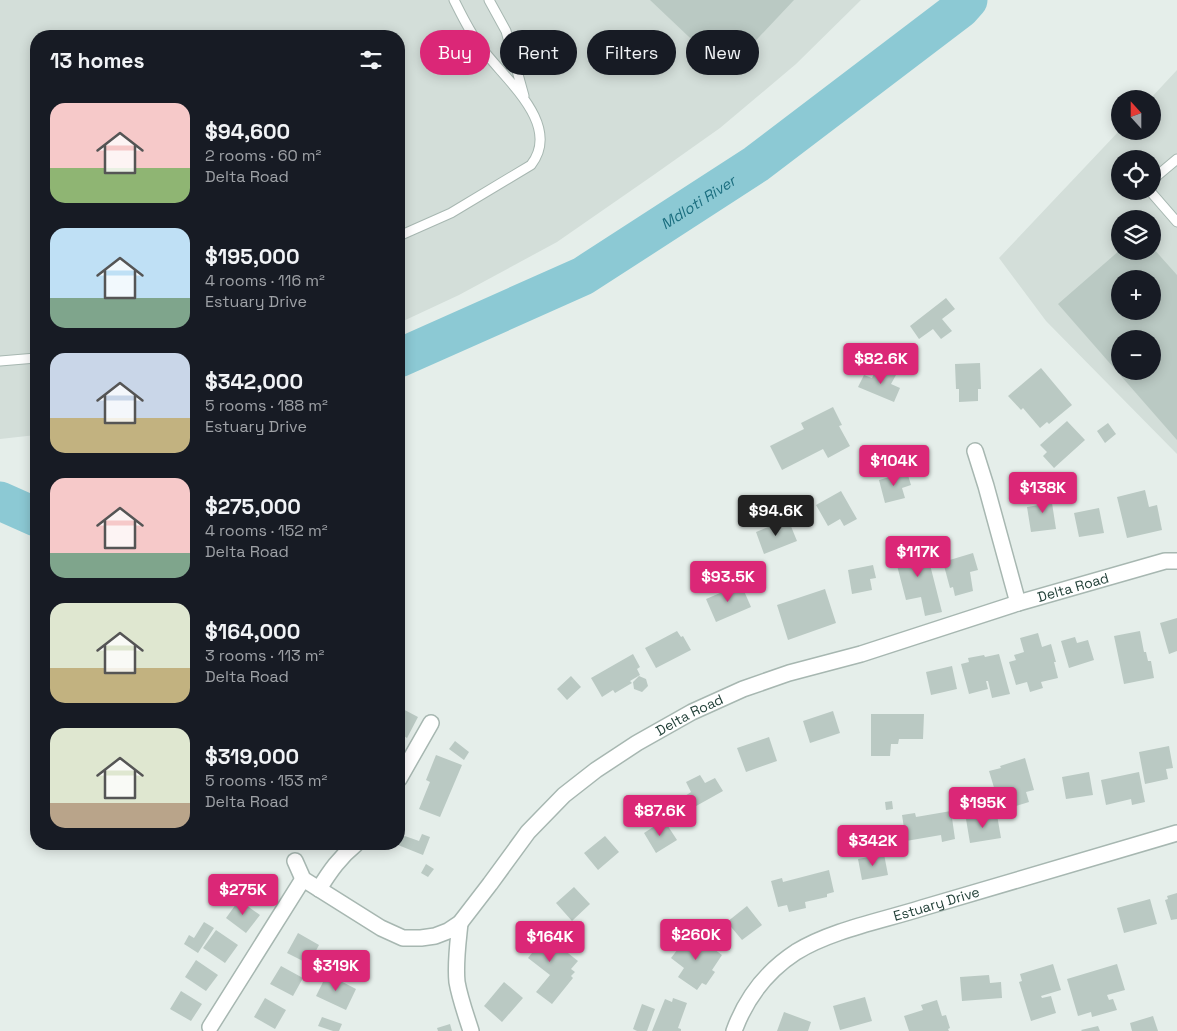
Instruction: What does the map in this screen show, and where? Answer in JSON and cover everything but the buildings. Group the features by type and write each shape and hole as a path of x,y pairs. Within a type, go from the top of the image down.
{"street":[{"path":"975,451 1018,603"},
{"name":"Delta Road","path":"303,879 381,928 403,938 435,936 448,931 460,923 528,832 564,795 596,770 637,743 692,712 743,689 789,673 861,654 1018,603 1165,561 1177,561"},
{"path":"405,768 431,723"},
{"name":"Estuary Drive","path":"734,1031 750,996 771,971 797,952 819,941 923,908 1177,833"},
{"path":"319,889 334,866 348,850"},
{"path":"210,1027 303,879 295,861"},
{"path":"460,923 456,956 457,981 461,1001 472,1031"}],"lane":[{"path":"405,233 451,214 531,165 537,157 540,146 537,122 524,99 480,47 454,0"},
{"path":"489,0 506,31 524,99"},
{"path":"1161,172 1177,159"},
{"path":"1158,200 1177,222"},
{"path":"0,362 30,359"}],"shaded area":[{"path":"0,0 861,0 796,64 720,128 655,174 557,242 459,295 405,320 405,30 30,30 30,436 0,439"},
{"path":"1177,70 1177,454 1046,321 999,258 1111,140 1161,140 1161,90 1158,90"}],"waterway":[{"name":"Mdloti River","path":"405,355 583,276 756,164 960,9 968,0"},
{"name":"Mdloti River","path":"0,501 30,514"}]}
